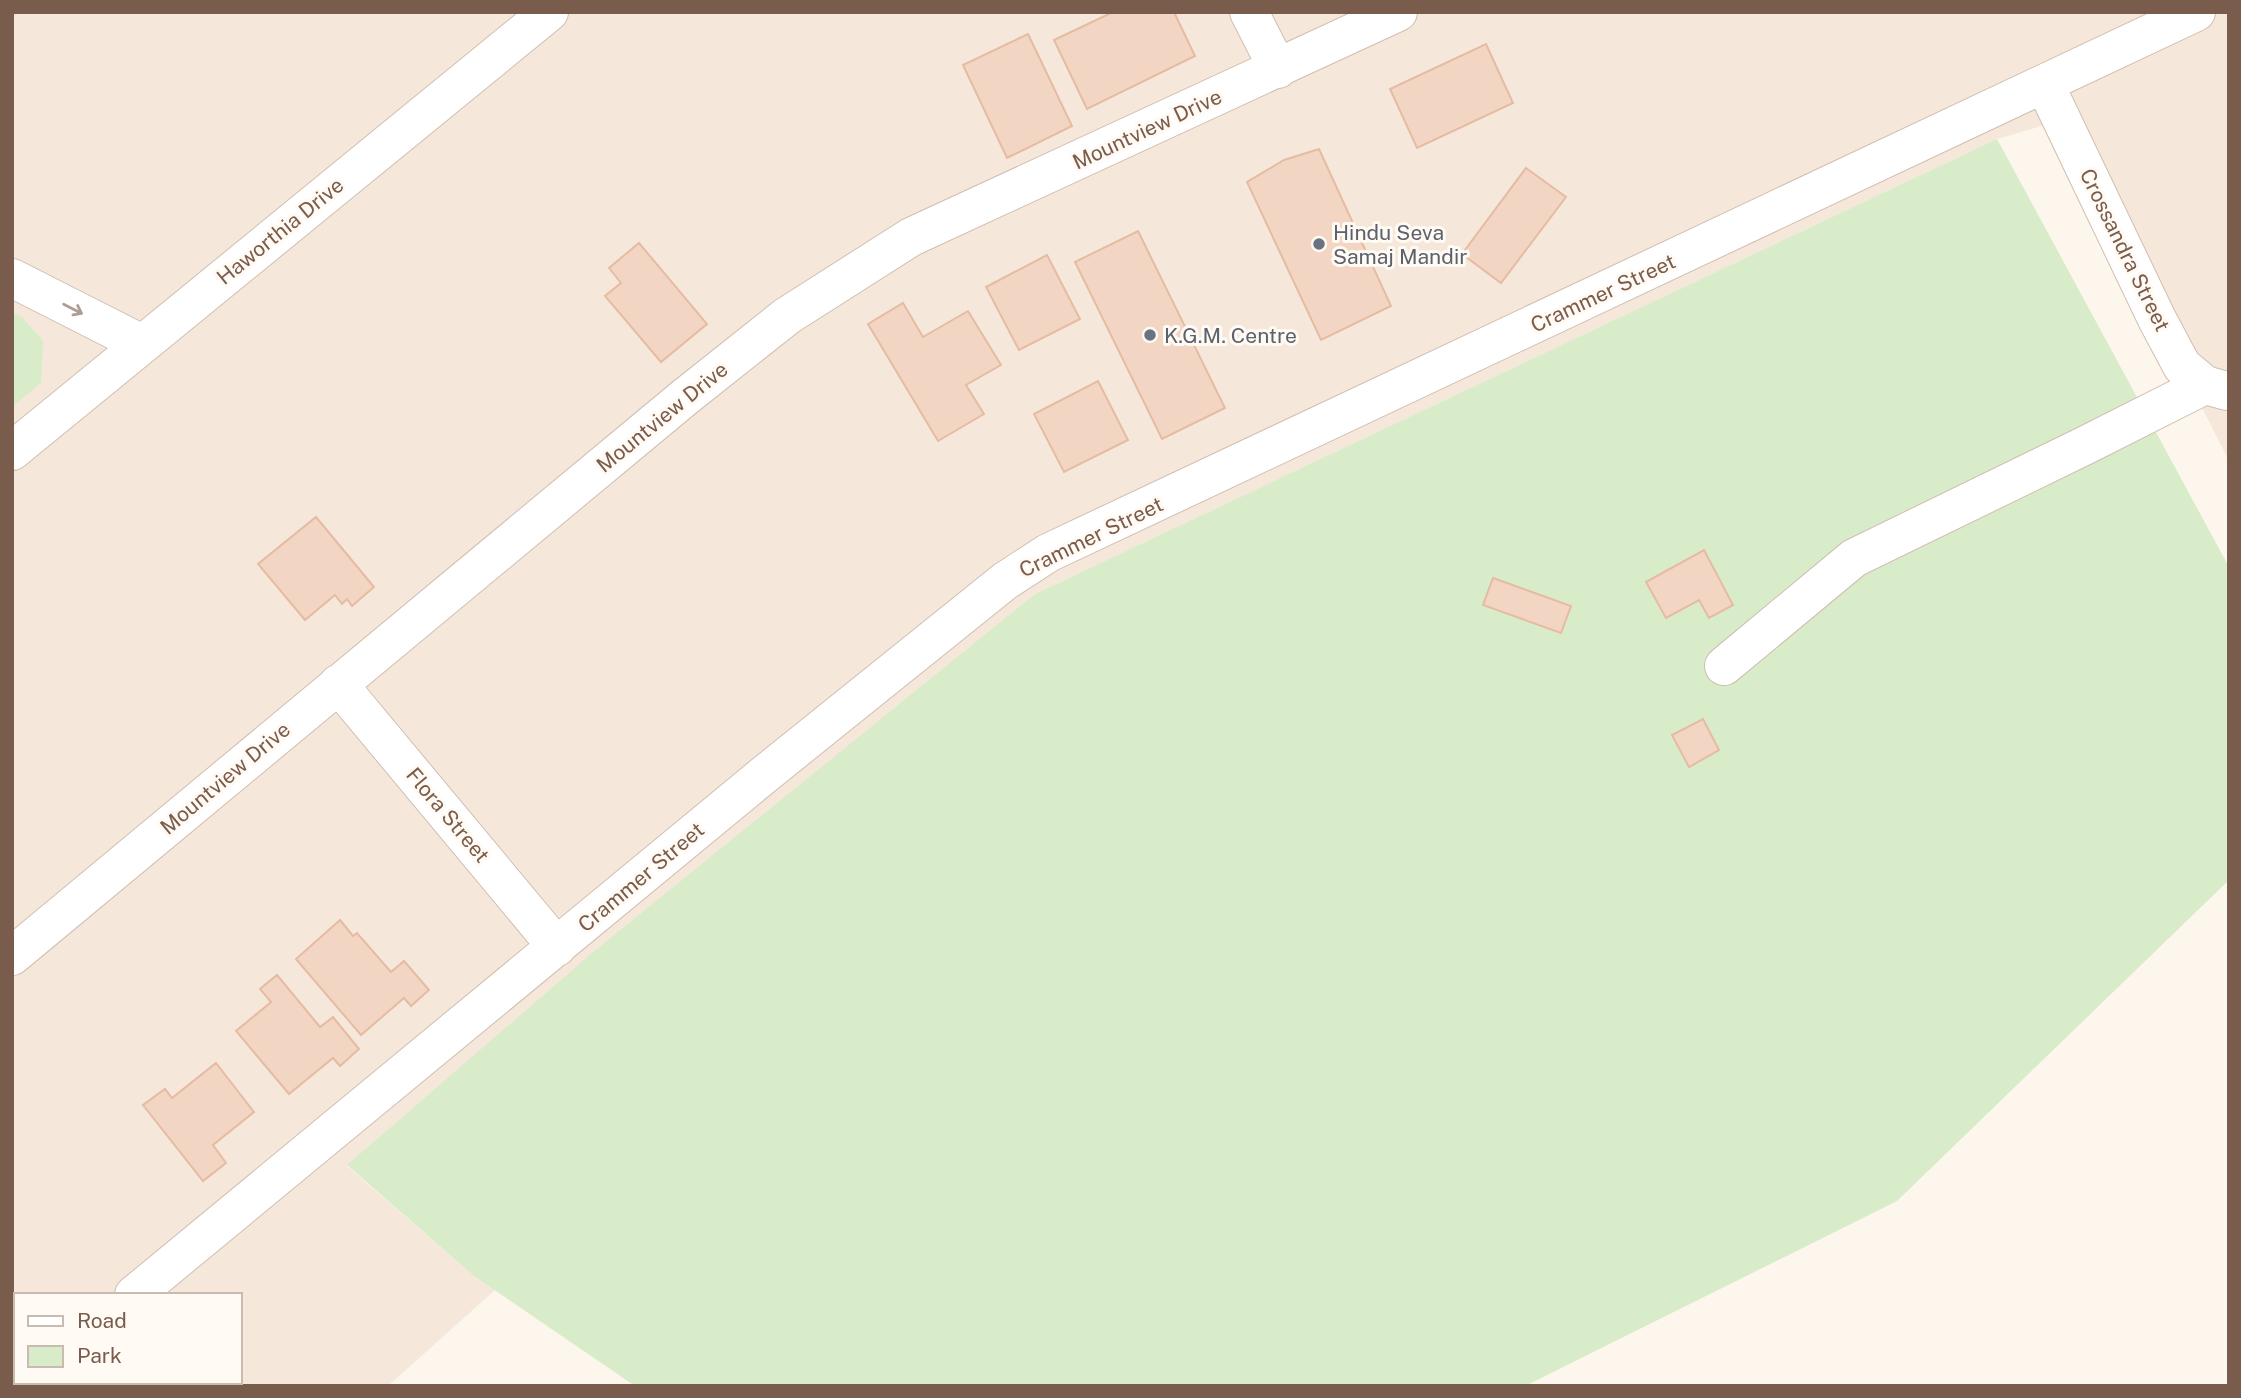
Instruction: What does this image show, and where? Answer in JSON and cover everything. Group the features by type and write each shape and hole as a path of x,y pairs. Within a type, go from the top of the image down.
{"street":[{"name":"Haworthia Drive","path":"12,451 549,12"},
{"path":"1249,12 1278,69"},
{"name":"Mountview Drive","path":"12,956 338,684 787,316 911,237 1398,12"},
{"name":"Crammer Street","path":"136,1293 754,783 1004,581 1048,553 2196,12"},
{"name":"Crossandra Street","path":"2045,85 2182,366 2217,388"},
{"path":"12,278 142,344"},
{"path":"1724,666 1854,558 2072,452 2217,388"},
{"name":"Flora Street","path":"338,684 557,947"}],"shaded area":[{"path":"12,12 2229,12 2229,461 2157,319 2062,120 1997,139 1035,594 347,1166 474,1276 495,1290 388,1386 12,1386"}],"green space":[{"path":"1997,139 2229,567 2229,880 1897,1201 1525,1386 635,1386 474,1276 347,1165 592,953 1035,594"},
{"path":"12,312 23,318 43,341 41,383 12,407"}],"building":[{"path":"1113,12 1174,12 1195,56 1087,109 1054,40"},
{"path":"1028,34 1072,126 1007,158 963,65"},
{"path":"1486,44 1513,103 1417,148 1390,89"},
{"name":"Hindu Seva Samaj Mandir","path":"1319,149 1391,306 1321,340 1247,182 1284,160"},
{"path":"1526,168 1566,197 1501,283 1462,254"},
{"name":"K.G.M. Centre","path":"1138,231 1225,408 1162,439 1075,262"},
{"path":"639,243 707,324 661,362 605,296 621,283 609,268"},
{"path":"1047,255 1080,319 1019,350 986,287"},
{"path":"903,303 923,337 968,311 1001,365 966,385 984,414 938,441 868,324"},
{"path":"1098,381 1128,440 1064,472 1034,414"},
{"path":"316,517 374,587 352,606 347,599 342,604 335,595 305,620 258,564"},
{"path":"1704,550 1733,605 1709,618 1699,600 1666,618 1646,582"},
{"path":"1493,578 1571,606 1561,633 1483,605"},
{"path":"1703,719 1719,750 1689,767 1672,735"},
{"path":"340,920 353,936 357,933 391,972 404,961 429,990 411,1006 404,998 361,1035 296,959"},
{"path":"277,975 320,1027 333,1017 359,1049 340,1066 333,1058 289,1094 236,1031 271,1002 260,989"},
{"path":"216,1063 254,1112 213,1145 226,1163 203,1181 143,1105 165,1089 172,1098"}],"place":[{"name":"Hindu Seva Samaj Mandir","path":"1319,244"},
{"name":"K.G.M. Centre","path":"1150,335"}]}
